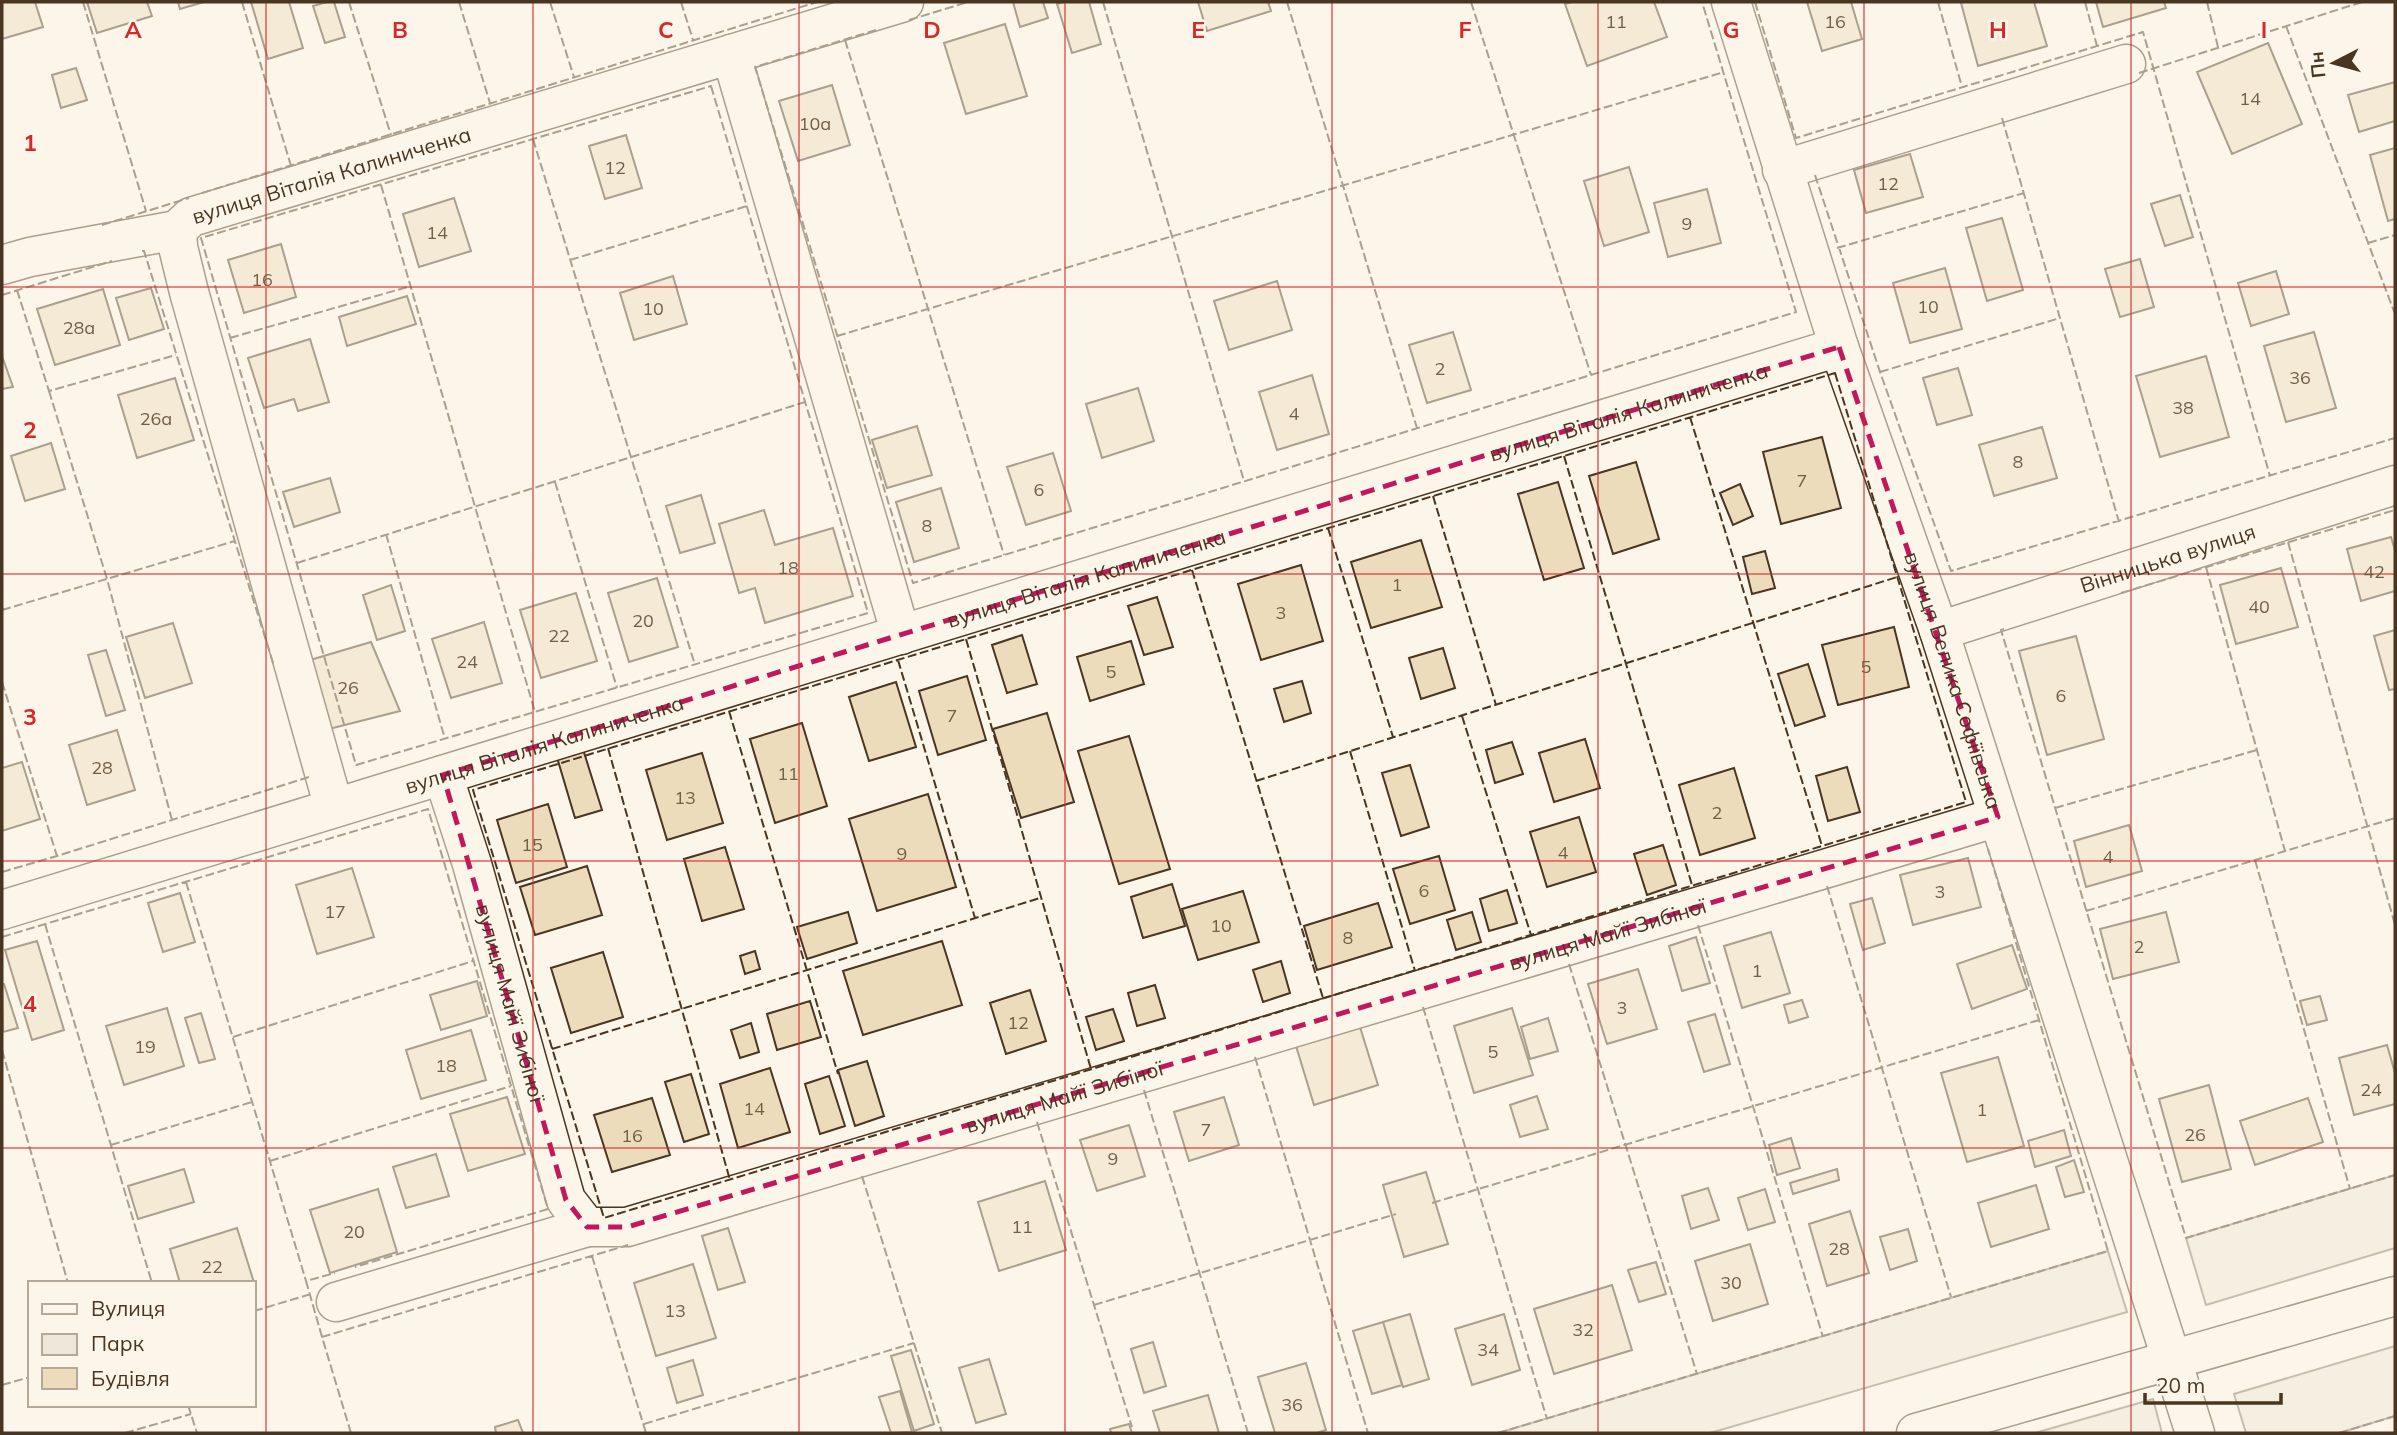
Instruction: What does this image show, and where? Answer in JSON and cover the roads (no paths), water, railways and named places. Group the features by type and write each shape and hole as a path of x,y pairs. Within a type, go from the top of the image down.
{"street":[{"name":"вулиця Віталія Калиниченка","path":"334,808 189,292 178,247 177,230 191,217 904,2"},
{"name":"вулиця Велика Софіївська","path":"1731,2 1839,347 1939,631 2195,1433"},
{"path":"731,54 901,635"},
{"path":"1782,170 2126,64"},
{"path":"2,265 30,257 177,230"},
{"name":"вулиця Віталія Калиниченка","path":"2,910 1839,347"},
{"name":"Вінницька вулиця","path":"1939,631 2395,485"},
{"name":"вулиця Майї Зибіної","path":"443,775 472,864 566,1200 587,1227 627,1227 1998,817"},
{"path":"336,1302 587,1227"},
{"path":"1916,1433 2395,1296"}]}
